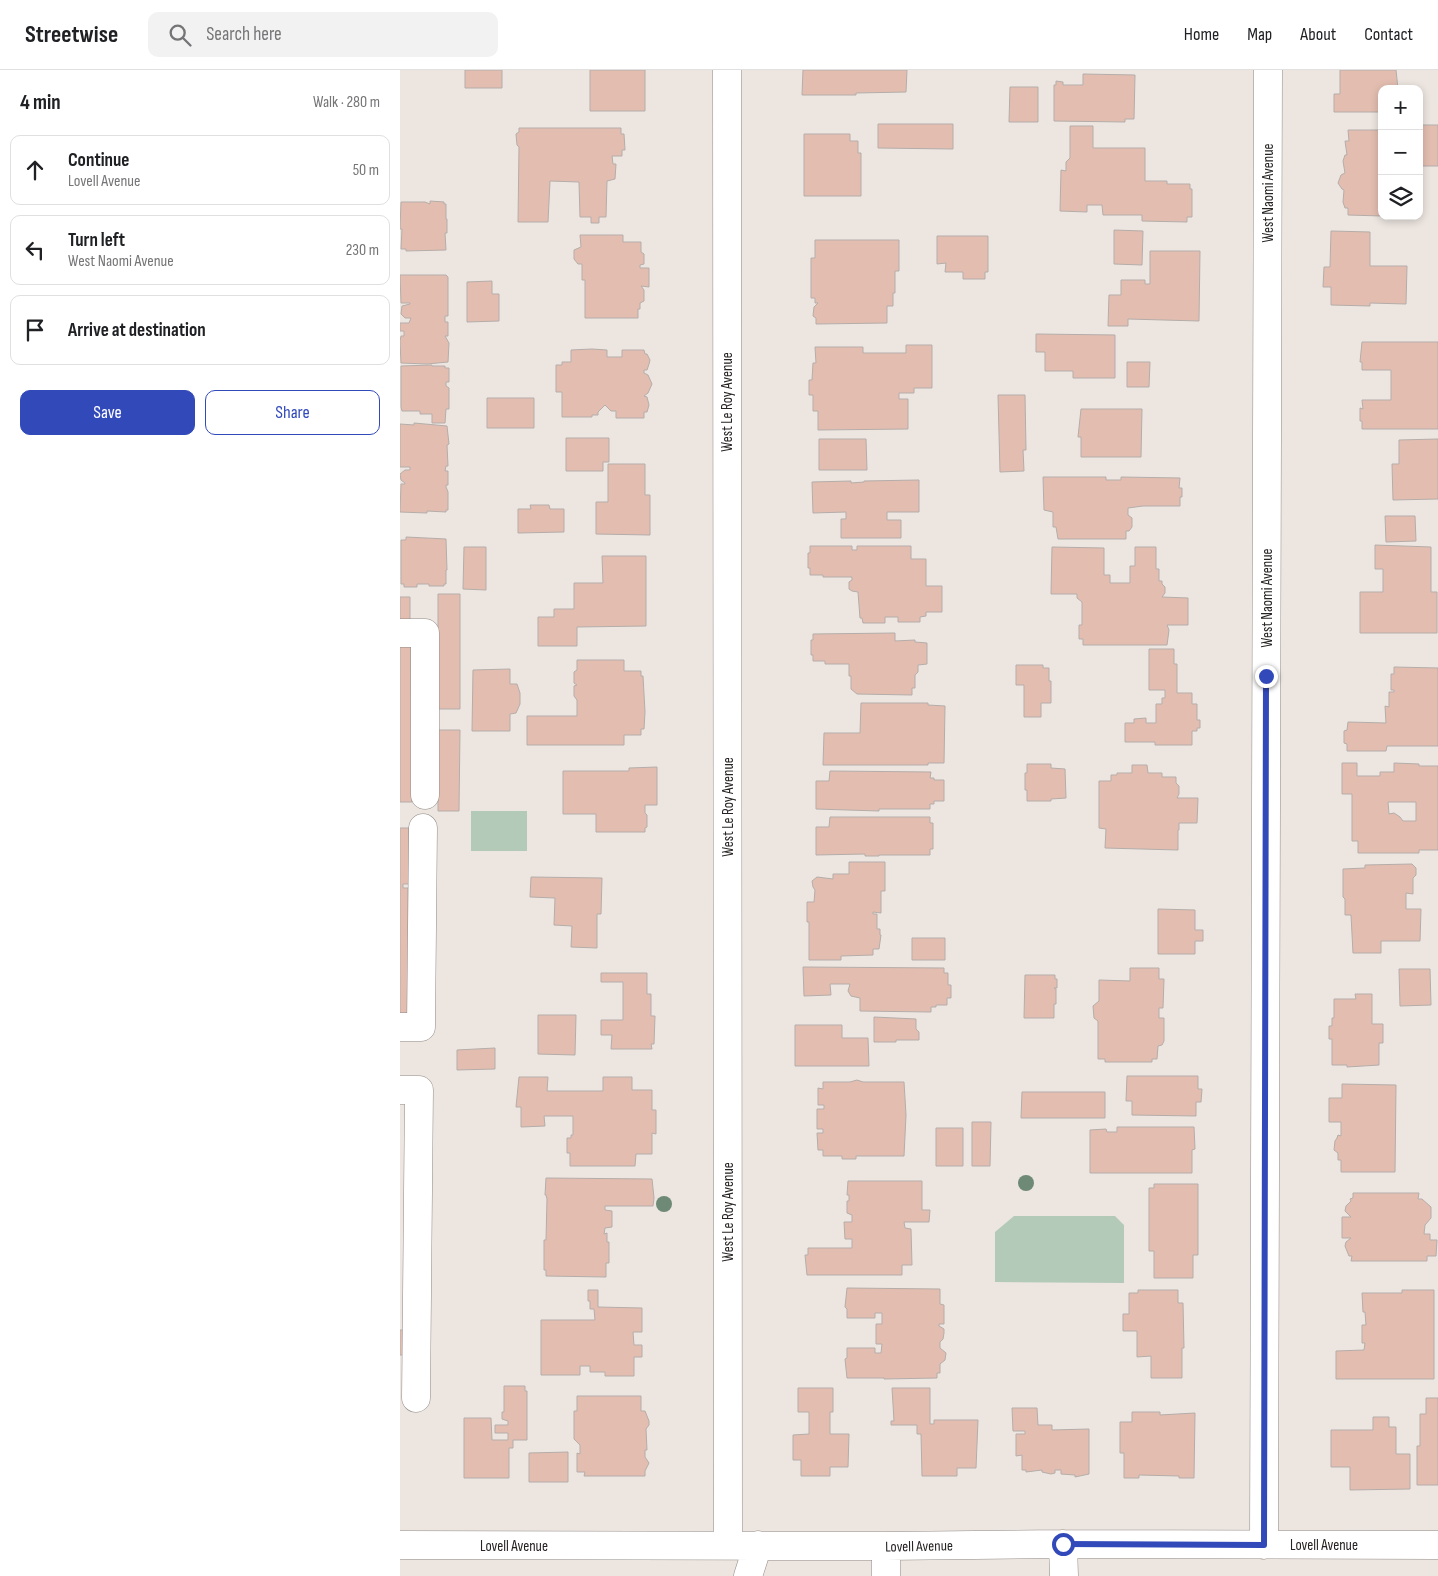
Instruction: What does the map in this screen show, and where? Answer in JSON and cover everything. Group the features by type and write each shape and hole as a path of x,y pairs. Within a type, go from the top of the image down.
{"street":[{"name":"West Le Roy Avenue","path":"727,70 728,1545"},
{"name":"West Naomi Avenue","path":"1264,1545 1268,70"},
{"path":"400,633 425,632 425,796"},
{"path":"400,1027 421,1027 423,828"},
{"path":"400,1090 419,1090 416,1398"},
{"path":"1063,1544 1064,1576"},
{"name":"Lovell Avenue","path":"400,1546 1438,1544"},
{"path":"748,1576 758,1546"},
{"path":"886,1546 886,1576"}],"green space":[{"path":"471,811 527,811 527,851 471,851"},
{"path":"1014,1216 1115,1216 1124,1225 1124,1283 995,1282 995,1232"}],"building":[{"path":"465,70 502,70 502,88 465,88"},
{"path":"590,70 645,70 645,111 590,111"},
{"path":"803,70 907,70 906,92 856,93 856,95 802,95"},
{"path":"1340,70 1396,70 1398,85 1378,85 1378,112 1334,112 1334,94 1340,94"},
{"path":"1083,74 1135,75 1134,119 1125,119 1125,122 1054,121 1054,85 1056,85 1056,81 1063,82 1063,85 1083,85"},
{"path":"1010,87 1038,87 1038,122 1009,122"},
{"path":"878,124 953,124 953,149 878,148"},
{"path":"1423,125 1438,125 1438,166 1423,166"},
{"path":"1070,126 1093,126 1093,148 1145,148 1145,181 1167,181 1167,184 1190,184 1190,189 1192,189 1192,217 1187,217 1187,222 1142,221 1142,215 1103,215 1102,205 1087,205 1087,212 1060,211 1061,170 1066,171 1066,162 1070,158"},
{"path":"519,128 621,128 621,134 624,134 625,150 622,150 622,156 612,156 613,164 616,164 615,179 607,181 606,217 599,217 599,223 591,223 591,217 580,217 579,182 550,181 548,222 518,222 519,147 516,134 519,132"},
{"path":"1348,130 1378,130 1378,216 1348,215 1348,208 1345,208 1343,202 1344,190 1338,183 1341,175 1345,173 1343,161 1345,155 1347,155 1345,141 1349,141"},
{"path":"804,134 850,134 850,141 858,141 858,153 861,153 861,196 804,196"},
{"path":"430,201 444,202 446,204 446,250 406,251 406,249 401,249 401,202 425,202 430,204"},
{"path":"1114,230 1143,231 1142,265 1114,264"},
{"path":"1331,231 1370,232 1370,266 1407,266 1406,304 1370,303 1370,306 1331,305 1331,287 1323,287 1324,267 1330,267"},
{"path":"580,235 623,235 623,242 641,242 644,264 640,265 640,268 649,268 649,287 641,286 644,290 644,301 640,303 638,318 585,318 585,280 582,280 582,264 578,264 574,259 574,250 581,247"},
{"path":"937,236 988,236 988,272 985,272 985,279 963,279 963,272 945,272 946,263 937,264"},
{"path":"815,240 899,240 899,271 895,271 893,306 887,306 887,323 816,324 816,318 813,316 814,307 818,303 815,303 815,298 811,298 811,258 815,258"},
{"path":"1150,251 1200,251 1199,321 1128,319 1128,326 1108,326 1109,295 1121,295 1121,280 1145,280 1145,284 1150,284"},
{"path":"400,275 446,275 448,277 448,316 445,316 445,322 448,322 448,336 445,336 449,343 448,362 427,364 401,363 400,341 401,336 404,336 404,331 400,331 400,323 409,323 411,318 405,318 401,314 402,306 410,303 401,303"},
{"path":"492,281 492,294 499,294 499,321 467,322 467,282"},
{"path":"1036,334 1115,335 1115,378 1073,378 1073,371 1045,371 1045,352 1036,352"},
{"path":"1362,342 1438,342 1438,429 1362,429 1360,408 1363,409 1362,400 1391,400 1391,370 1362,370 1362,362 1360,362"},
{"path":"906,345 932,345 932,388 914,388 914,393 899,393 899,399 908,399 908,429 818,430 818,411 813,411 813,395 809,395 809,380 812,380 813,363 816,363 815,347 863,347 863,353 906,353"},
{"path":"571,350 607,350 607,357 622,357 622,350 644,350 650,360 644,373 648,375 652,384 648,393 644,396 647,397 649,405 647,412 644,412 644,418 616,418 616,411 611,411 605,405 598,412 598,415 592,415 592,417 562,417 562,392 556,392 556,365 562,365 562,362 571,362"},
{"path":"1127,362 1150,362 1149,387 1127,387"},
{"path":"432,365 449,368 449,382 446,382 446,386 449,388 449,409 446,409 445,423 432,423 432,414 420,414 420,411 402,411 401,407 401,366"},
{"path":"998,395 1025,395 1026,450 1023,450 1024,471 1000,472"},
{"path":"487,398 534,398 534,428 487,428"},
{"path":"1081,409 1142,409 1141,457 1081,457 1081,437 1078,437"},
{"path":"414,423 447,426 449,444 447,445 448,466 446,466 445,471 448,471 448,485 446,487 448,492 448,510 446,512 400,512 401,484 405,483 401,480 400,474 405,470 410,470 410,467 400,467 400,424 414,425"},
{"path":"566,438 609,438 609,462 603,462 603,471 566,471"},
{"path":"819,439 866,439 867,470 819,470"},
{"path":"1438,439 1438,499 1393,500 1392,464 1399,464 1399,440"},
{"path":"608,464 645,464 645,495 650,495 650,535 596,534 596,502 608,502"},
{"path":"1043,477 1106,477 1106,480 1121,480 1121,477 1180,478 1179,488 1182,488 1182,497 1180,497 1180,506 1128,508 1128,515 1132,518 1132,527 1129,531 1126,531 1126,539 1058,539 1056,527 1053,527 1053,512 1044,510"},
{"path":"919,480 919,512 887,512 887,520 901,520 901,538 841,538 841,519 846,519 846,512 813,513 812,482 851,481 851,483"},
{"path":"530,505 549,505 550,509 564,509 564,532 518,533 518,509 531,509"},
{"path":"1385,516 1415,516 1416,541 1386,542"},
{"path":"406,537 446,539 447,570 446,584 444,586 417,584 417,587 404,587 404,584 401,584 401,540 406,540"},
{"path":"1375,545 1431,547 1431,592 1437,592 1437,633 1360,633 1360,592 1383,592 1383,569 1375,569"},
{"path":"810,546 852,546 852,550 857,550 857,546 911,546 911,559 926,559 926,586 942,586 942,612 926,612 926,616 920,617 920,622 898,622 898,617 885,617 885,623 863,623 862,618 860,618 858,592 849,589 849,582 852,580 852,577 810,575 808,553 810,553"},
{"path":"464,547 486,547 486,590 463,589"},
{"path":"1052,547 1104,548 1104,575 1110,575 1110,583 1130,583 1130,566 1135,566 1135,547 1156,547 1156,569 1159,569 1159,581 1162,581 1165,587 1165,593 1162,597 1188,598 1188,625 1167,625 1169,630 1167,645 1083,645 1083,639 1079,639 1079,625 1082,625 1082,602 1077,598 1077,594 1051,594"},
{"path":"602,556 646,556 646,626 577,627 577,646 538,646 538,617 554,617 554,609 574,609 574,583 603,583"},
{"path":"438,594 460,594 460,709 438,709"},
{"path":"400,597 410,597 410,620 400,620"},
{"path":"895,633 895,641 915,640 915,642 927,643 927,664 918,665 918,672 915,675 915,688 912,688 912,695 857,694 851,689 849,664 825,664 825,661 813,661 813,655 811,655 813,634"},
{"path":"400,646 411,646 412,802 400,802"},
{"path":"1149,649 1174,649 1174,664 1177,664 1177,693 1192,693 1192,704 1197,704 1197,720 1200,720 1200,728 1197,728 1197,731 1192,731 1192,745 1155,745 1155,742 1125,742 1125,723 1134,723 1134,719 1146,718 1146,723 1156,723 1156,704 1162,704 1162,698 1165,698 1165,690 1149,690"},
{"path":"577,660 624,660 624,671 641,671 641,676 643,676 645,712 644,729 641,729 641,735 624,735 624,745 527,745 527,716 577,716 577,700 574,696 574,686 577,685 574,683 574,672 577,670"},
{"path":"1016,665 1043,665 1043,668 1049,668 1051,703 1041,703 1041,717 1024,717 1024,685 1016,685"},
{"path":"1394,667 1438,668 1438,746 1387,746 1386,751 1347,751 1347,744 1344,743 1344,731 1347,730 1348,722 1386,723 1385,706 1389,707 1389,692 1394,692 1394,690 1391,690 1391,674 1394,674"},
{"path":"510,669 510,684 517,684 520,693 520,704 516,713 510,714 510,731 472,731 473,670"},
{"path":"861,703 928,703 928,705 945,706 944,763 928,763 928,765 823,765 824,733 860,733"},
{"path":"438,730 460,730 459,811 438,811"},
{"path":"1342,763 1357,763 1357,776 1380,776 1380,772 1394,772 1394,763 1438,766 1438,850 1419,850 1419,853 1358,853 1358,841 1352,841 1352,794 1342,794","holes":["1388,802 1416,802 1416,821 1403,821 1394,813 1389,814"]},
{"path":"1027,764 1051,764 1051,768 1065,769 1066,798 1051,799 1051,801 1027,801 1025,773 1027,773"},
{"path":"1132,765 1147,765 1148,773 1162,773 1162,777 1176,777 1176,783 1179,786 1177,798 1198,798 1197,823 1179,823 1178,850 1105,848 1106,829 1099,828 1099,781 1111,781 1111,775 1117,775 1117,773 1132,773"},
{"path":"657,767 657,805 645,805 647,827 645,832 596,832 596,814 563,814 563,771 629,771 629,768"},
{"path":"830,771 931,772 930,778 944,780 944,801 934,801 934,804 930,804 930,809 879,809 879,811 816,809 816,781 829,781"},
{"path":"830,817 930,817 930,823 933,823 933,849 930,849 930,855 816,855 816,827 829,827"},
{"path":"400,828 409,828 409,884 403,884 403,888 408,888 409,1021 400,1021"},
{"path":"849,862 885,862 885,891 881,891 881,913 873,912 873,914 877,914 877,929 880,929 881,935 879,949 873,949 873,955 841,956 841,960 809,960 807,902 814,902 815,890 812,881 817,877 833,879 833,874 849,874"},
{"path":"1412,864 1416,868 1416,875 1413,878 1413,894 1406,893 1406,909 1421,909 1420,941 1381,941 1381,953 1353,953 1351,915 1345,915 1343,869 1365,868 1365,865"},
{"path":"531,877 602,878 601,914 597,914 597,948 571,947 572,926 554,925 555,898 530,897"},
{"path":"1158,909 1195,910 1195,930 1203,930 1203,941 1195,941 1195,954 1158,954"},
{"path":"912,938 945,938 945,960 912,960"},
{"path":"803,967 944,968 944,973 948,973 948,985 951,985 951,998 947,998 947,1005 931,1007 931,1012 860,1011 860,998 851,996 848,991 850,984 830,984 831,995 804,996"},
{"path":"1130,968 1159,968 1159,979 1164,979 1163,1008 1159,1008 1159,1018 1164,1018 1164,1041 1162,1045 1158,1046 1157,1059 1152,1059 1152,1062 1105,1062 1105,1059 1098,1059 1098,1021 1094,1018 1093,1006 1099,1001 1099,980 1130,981"},
{"path":"1399,969 1430,969 1431,1005 1400,1006"},
{"path":"601,973 647,973 647,994 651,994 651,1016 655,1016 654,1044 651,1044 652,1049 611,1049 612,1035 601,1035 601,1020 623,1020 623,982 601,982"},
{"path":"1025,975 1055,975 1057,988 1054,988 1056,989 1056,1004 1054,1004 1054,1018 1024,1018"},
{"path":"1355,994 1372,994 1372,1024 1383,1024 1383,1043 1379,1043 1379,1065 1347,1067 1347,1065 1332,1065 1332,1039 1329,1039 1329,1026 1332,1026 1332,1018 1334,1018 1334,999 1356,999"},
{"path":"538,1015 576,1015 575,1055 538,1054"},
{"path":"874,1017 916,1019 919,1040 874,1042"},
{"path":"795,1025 842,1025 842,1038 868,1038 869,1066 795,1066"},
{"path":"495,1048 495,1069 457,1070 457,1050"},
{"path":"1127,1076 1198,1076 1198,1089 1202,1089 1201,1102 1196,1102 1196,1116 1132,1115 1132,1101 1126,1101"},
{"path":"519,1077 548,1077 547,1091 603,1091 603,1077 632,1077 632,1090 652,1090 652,1110 656,1110 656,1134 652,1133 652,1154 636,1154 635,1166 570,1166 570,1153 567,1153 567,1138 571,1138 571,1135 573,1135 573,1116 544,1116 545,1126 521,1127 521,1107 516,1107"},
{"path":"857,1080 863,1082 904,1082 906,1115 904,1156 856,1156 856,1159 842,1159 842,1156 823,1156 823,1150 818,1150 817,1133 823,1133 823,1129 817,1129 817,1109 824,1109 824,1105 818,1105 818,1088 823,1089 823,1082 850,1082"},
{"path":"1342,1084 1396,1085 1395,1172 1341,1172 1341,1160 1338,1160 1338,1153 1334,1150 1338,1135 1341,1136 1341,1122 1329,1122 1329,1098 1342,1098"},
{"path":"1022,1092 1105,1092 1105,1118 1021,1118"},
{"path":"972,1122 991,1122 990,1166 972,1166"},
{"path":"1117,1127 1194,1127 1195,1149 1192,1150 1192,1173 1090,1173 1090,1130 1106,1129 1107,1132 1117,1132"},
{"path":"936,1128 963,1128 963,1166 936,1166"},
{"path":"546,1178 652,1179 653,1206 605,1206 605,1210 612,1211 612,1227 605,1228 604,1234 607,1233 607,1242 609,1242 609,1263 606,1263 606,1277 546,1276 546,1270 544,1270 544,1240 546,1240"},
{"path":"848,1181 922,1181 922,1210 930,1210 929,1222 904,1222 905,1228 911,1229 912,1265 902,1265 902,1275 807,1275 805,1255 808,1255 808,1248 852,1248 852,1239 845,1239 844,1222 852,1222 852,1215 847,1213 847,1201 849,1201 849,1195 847,1195"},
{"path":"1154,1184 1198,1184 1198,1255 1193,1255 1193,1278 1154,1278 1154,1251 1149,1251 1149,1188 1154,1188"},
{"path":"1353,1193 1419,1193 1418,1199 1422,1199 1431,1207 1431,1218 1425,1225 1424,1234 1430,1234 1430,1240 1437,1240 1436,1256 1427,1256 1427,1261 1351,1261 1352,1256 1349,1256 1345,1246 1346,1242 1351,1238 1342,1238 1342,1217 1351,1217 1345,1211 1346,1206 1351,1201 1350,1199 1353,1198"},
{"path":"847,1288 940,1289 940,1304 944,1305 944,1324 939,1324 939,1326 944,1329 944,1333 943,1339 940,1342 940,1348 946,1353 945,1360 940,1364 940,1373 937,1373 937,1378 847,1378 845,1359 847,1358 847,1348 875,1348 875,1353 881,1353 882,1344 876,1344 876,1324 882,1324 882,1313 875,1313 875,1318 847,1318 847,1309 845,1307"},
{"path":"588,1290 598,1290 598,1307 642,1308 642,1332 633,1332 634,1345 642,1345 642,1357 634,1357 634,1376 605,1376 605,1372 590,1372 590,1366 580,1366 580,1375 541,1375 541,1320 595,1320 594,1309 590,1309 590,1301 588,1301"},
{"path":"1138,1290 1178,1290 1178,1303 1183,1303 1184,1348 1182,1348 1182,1378 1151,1378 1151,1356 1137,1357 1137,1331 1123,1331 1123,1314 1129,1314 1129,1293 1138,1293"},
{"path":"1402,1290 1434,1290 1434,1379 1336,1379 1336,1351 1364,1350 1365,1343 1362,1343 1362,1325 1366,1325 1362,1293 1402,1293"},
{"path":"400,1330 403,1330 403,1355 400,1355"},
{"path":"504,1386 525,1386 525,1391 527,1391 527,1440 513,1440 513,1448 509,1448 509,1478 464,1478 464,1418 491,1418 492,1440 508,1440 508,1433 495,1433 495,1425 508,1425 508,1421 502,1419 502,1412 504,1412"},
{"path":"798,1388 833,1388 833,1412 830,1412 830,1434 849,1434 848,1467 830,1467 830,1476 801,1476 801,1460 793,1460 793,1435 809,1434 809,1412 798,1412"},
{"path":"892,1388 930,1388 930,1424 934,1424 934,1420 978,1420 976,1468 957,1468 957,1476 922,1476 921,1434 917,1434 917,1425 891,1425 891,1421 894,1421"},
{"path":"577,1396 641,1396 641,1411 645,1411 649,1421 646,1429 647,1450 645,1450 645,1457 649,1463 645,1476 584,1476 585,1472 577,1472 577,1453 580,1454 580,1445 574,1439 574,1411 577,1411"},
{"path":"1426,1398 1438,1398 1438,1485 1417,1485 1417,1446 1420,1446 1420,1414 1426,1414"},
{"path":"1012,1408 1037,1408 1038,1425 1052,1425 1052,1430 1089,1429 1089,1474 1075,1477 1075,1475 1061,1474 1061,1470 1055,1470 1055,1473 1051,1474 1042,1472 1042,1470 1026,1472 1026,1470 1022,1470 1022,1455 1016,1456 1016,1434 1025,1434 1025,1431 1013,1431"},
{"path":"1132,1412 1160,1412 1160,1415 1195,1413 1194,1478 1139,1475 1139,1478 1124,1478 1124,1453 1120,1453 1120,1422 1132,1422"},
{"path":"1373,1417 1389,1417 1389,1427 1396,1427 1396,1454 1410,1454 1410,1489 1350,1490 1350,1467 1331,1467 1331,1430 1373,1430"},
{"path":"568,1452 568,1482 529,1482 529,1453"}],"route":[{"path":"1063,1544 1264,1545 1266,676"}]}
